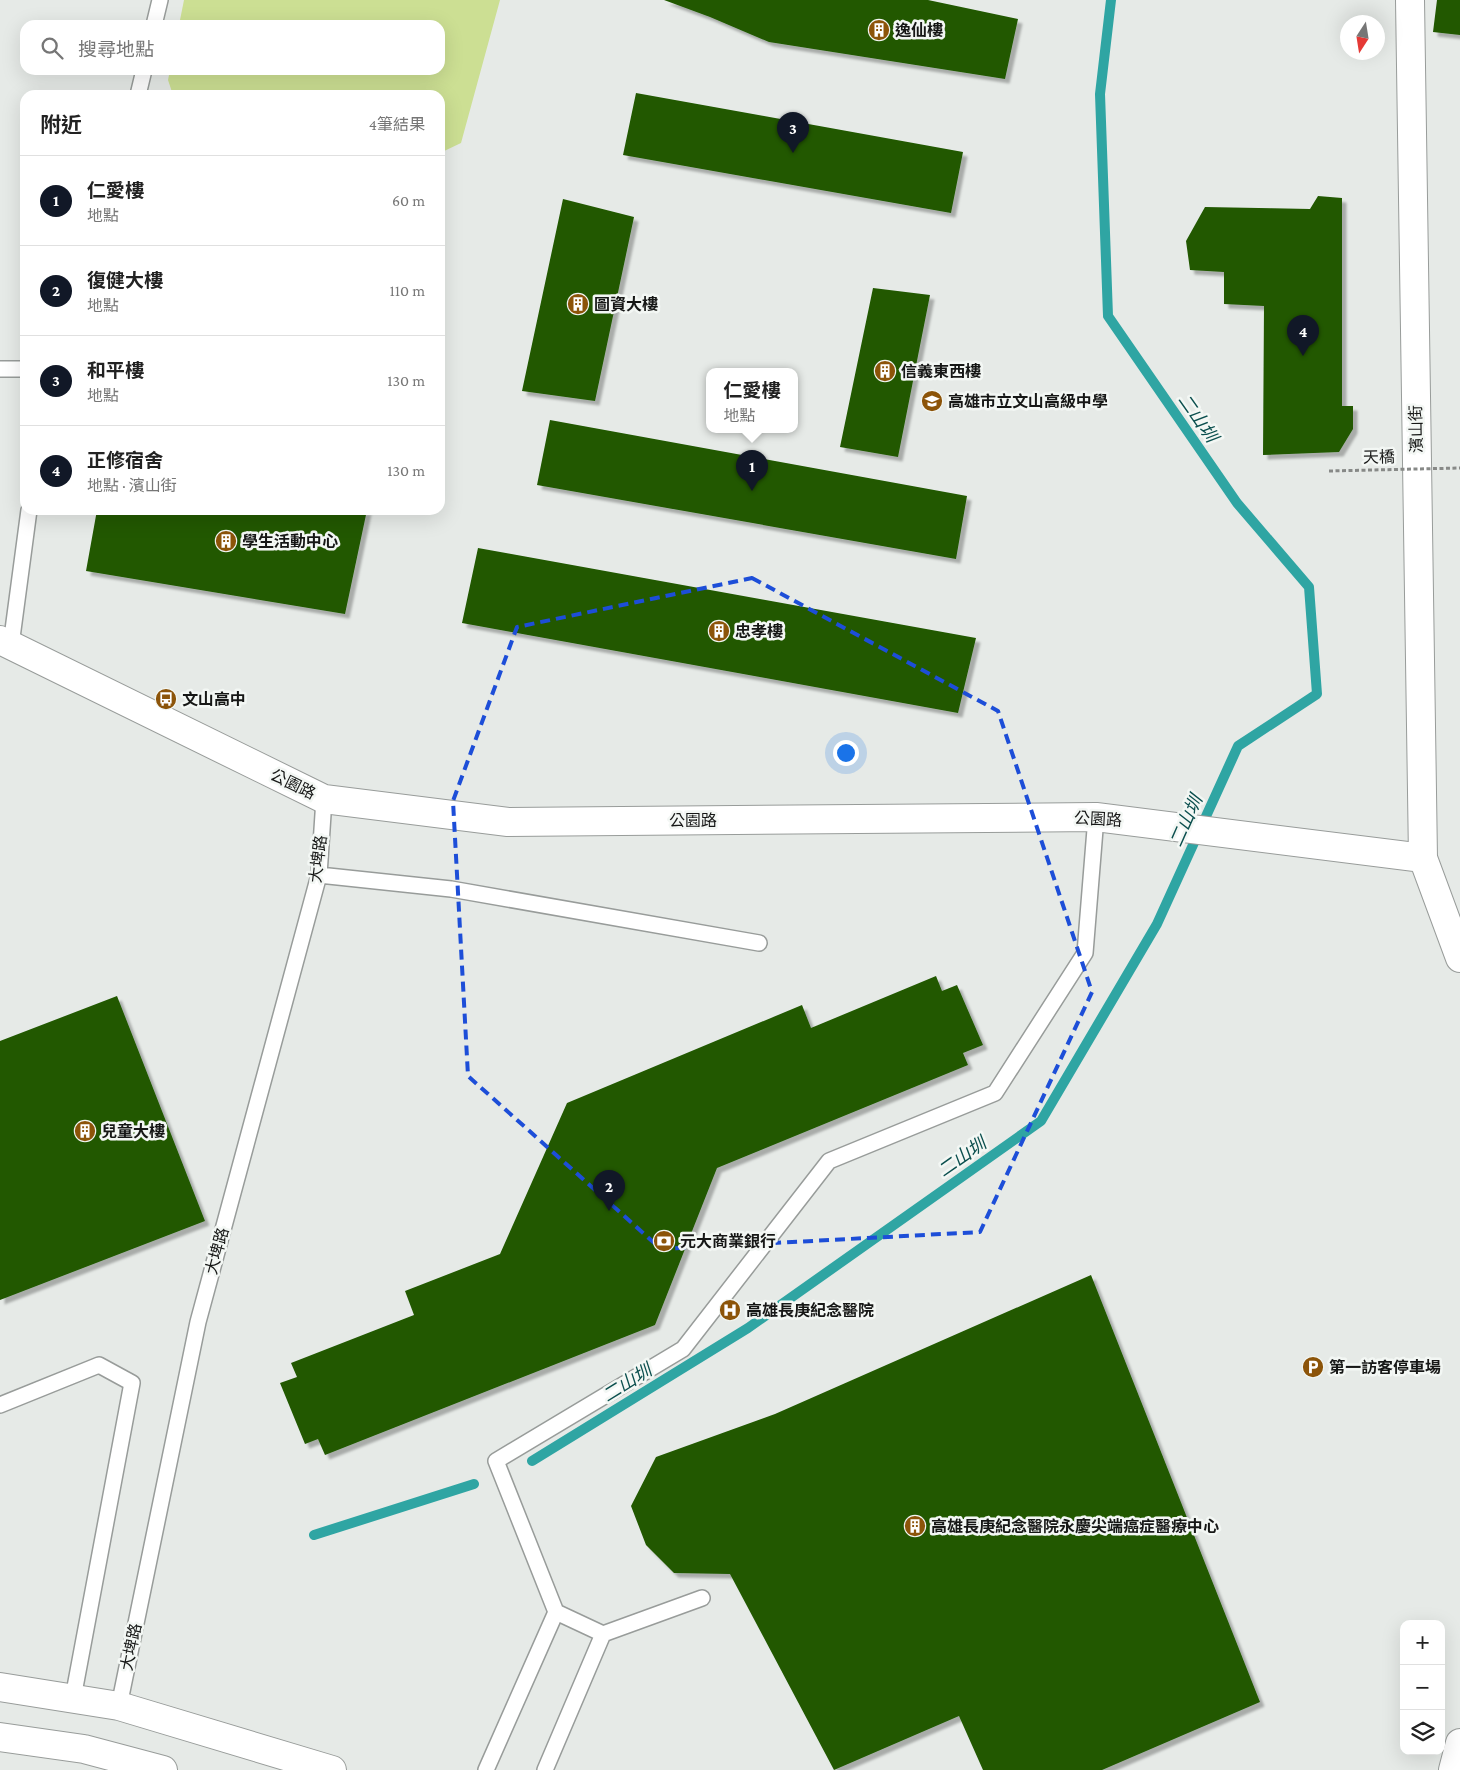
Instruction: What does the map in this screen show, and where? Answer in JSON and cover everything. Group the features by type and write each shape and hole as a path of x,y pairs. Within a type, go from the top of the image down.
{"street":[{"name":"濱山街","path":"1410,0 1423,858 1460,958"},
{"name":"公園路","path":"5,642 324,799 508,822 1096,817 1423,858"},
{"path":"0,1687 119,1706 332,1770"},
{"path":"0,1736 84,1749 163,1770"},
{"path":"1453,1770 1460,1743"}],"lane":[{"path":"155,20 160,0"},
{"path":"139,90 143,75"},
{"path":"0,369 20,368"},
{"path":"5,642 28,515"},
{"name":"大埤路","path":"119,1706 198,1322 319,874 324,799"},
{"path":"702,1598 603,1634 556,1612 496,1461 683,1349 829,1160 995,1093 1085,953 1096,817"},
{"path":"319,874 451,889 760,943"},
{"path":"0,1406 99,1366 132,1383 73,1698"},
{"path":"486,1770 556,1612"},
{"path":"545,1770 603,1634"}],"path":[{"name":"天橋","path":"1329,471 1460,468"}],"highlighted area":[{"path":"752,578 998,711 1092,992 980,1232 661,1249 468,1076 453,801 517,627"}],"green space":[{"path":"184,0 500,0 461,143 445,151 445,90 171,90 168,80 169,75 445,75 445,20 180,20"}],"building":[{"name":"逸仙樓","path":"664,0 928,0 1018,19 1005,79 769,42"},
{"path":"1437,0 1460,0 1460,35 1433,32"},
{"path":"636,93 963,152 951,213 623,155"},
{"path":"1318,196 1342,198 1342,406 1353,406 1353,429 1339,452 1263,455 1264,306 1224,304 1224,272 1190,270 1186,241 1205,207 1310,209"},
{"name":"圖資大樓","path":"563,199 634,217 595,401 522,391"},
{"name":"信義東西樓","path":"873,288 930,295 898,457 840,447"},
{"path":"550,420 967,496 956,559 537,485"},
{"name":"學生活動中心","path":"96,515 366,515 345,614 86,571"},
{"name":"忠孝樓","path":"478,548 976,638 958,713 462,623"},
{"path":"936,976 942,991 957,985 983,1045 963,1053 968,1065 717,1168 655,1325 325,1455 318,1439 305,1444 280,1383 297,1377 291,1363 414,1315 405,1291 500,1254 567,1103 802,1005 811,1028"},
{"name":"兒童大樓","path":"117,996 205,1221 0,1300 0,1041"},
{"name":"高雄長庚紀念醫院永慶尖端癌症醫療中心","path":"1091,1275 1260,1702 1102,1770 983,1770 959,1716 834,1770 730,1574 674,1573 646,1545 631,1506 656,1457 775,1414"}],"waterway":[{"name":"二山圳","path":"532,1461 748,1328 1041,1121 1157,924 1238,746 1317,694 1309,587 1237,503 1108,316 1100,94 1111,0"},
{"name":"二山圳","path":"314,1535 474,1484"}],"place":[{"name":"逸仙樓","path":"879,30"},
{"name":"和平樓","path":"793,153"},
{"name":"圖資大樓","path":"578,304"},
{"name":"正修宿舍","path":"1303,356"},
{"name":"信義東西樓","path":"885,371"},
{"name":"高雄市立文山高級中學","path":"932,401"},
{"name":"仁愛樓","path":"752,491"},
{"name":"學生活動中心","path":"226,541"},
{"name":"忠孝樓","path":"719,631"},
{"name":"文山高中","path":"166,699"},
{"name":"兒童大樓","path":"85,1131"},
{"name":"復健大樓","path":"609,1211"},
{"name":"元大商業銀行","path":"664,1241"},
{"name":"高雄長庚紀念醫院","path":"730,1310"},
{"name":"第一訪客停車場","path":"1313,1367"},
{"name":"高雄長庚紀念醫院永慶尖端癌症醫療中心","path":"915,1526"}]}
